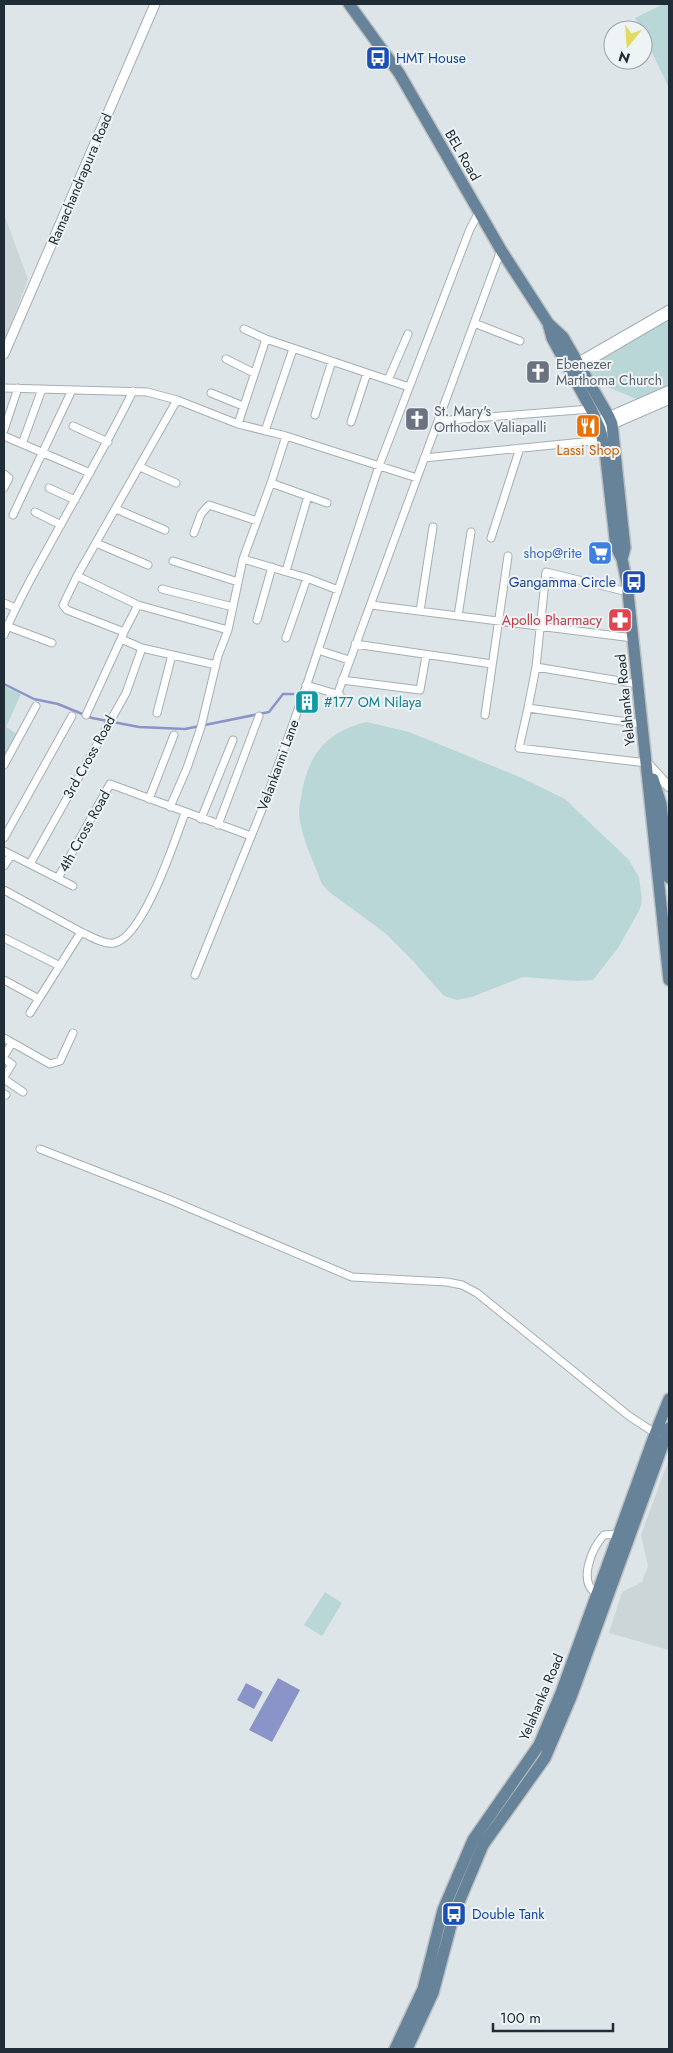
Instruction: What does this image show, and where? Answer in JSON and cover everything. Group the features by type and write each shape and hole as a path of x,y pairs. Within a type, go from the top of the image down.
{"main road":[{"name":"BEL Road","path":"349,4 399,73 500,250 548,323 563,337 578,364 604,427 616,547 622,559"},
{"name":"BEL Road","path":"548,323 552,338 591,409 604,427"},
{"path":"604,427 669,391"},
{"path":"604,427 669,399"},
{"name":"Yelahanka Road","path":"604,427 625,548 622,559 628,592 669,980"},
{"name":"Yelahanka Road","path":"647,763 661,804 669,878"},
{"name":"Yelahanka Road","path":"407,2049 433,1993 454,1914 483,1845 545,1758 571,1697 663,1433 669,1399"},
{"name":"Yelahanka Road","path":"395,2049 423,1989 443,1910 473,1840 539,1745 561,1693 618,1534 663,1433"}],"street":[{"name":"Ramachandrapura Road","path":"4,354 155,4"},
{"name":"Velankanni Lane","path":"195,975 251,836 306,685 379,466 470,229 479,212"},
{"path":"339,690 500,250"},
{"path":"578,364 669,309"},
{"path":"578,364 669,315"},
{"path":"474,324 520,341"},
{"path":"244,329 293,349 409,387"},
{"path":"388,380 408,334"},
{"path":"238,424 266,339"},
{"path":"265,431 293,349"},
{"path":"226,359 254,373"},
{"path":"315,415 332,361"},
{"path":"351,422 367,373"},
{"path":"4,388 147,392 178,400 238,424 286,436 418,478"},
{"path":"4,430 18,388"},
{"path":"22,444 42,389"},
{"path":"13,515 72,390"},
{"path":"4,635 5,626 108,442 133,391"},
{"path":"211,393 243,406"},
{"path":"178,400 63,603 64,608 122,635 142,648 216,664"},
{"path":"438,422 591,409"},
{"path":"73,426 108,442"},
{"path":"424,458 520,448 604,427"},
{"path":"4,436 90,473"},
{"path":"170,807 202,728 216,664 228,630 243,558 286,436"},
{"path":"491,538 520,448"},
{"path":"140,467 176,483"},
{"path":"4,474 9,478 4,488"},
{"path":"271,483 327,504"},
{"path":"49,488 75,500"},
{"path":"286,572 308,496"},
{"path":"194,533 200,514 209,506 257,521"},
{"path":"116,509 165,530"},
{"path":"35,512 61,525"},
{"path":"420,611 433,527"},
{"path":"458,616 471,532"},
{"path":"96,543 148,565"},
{"path":"485,715 508,556"},
{"path":"243,558 338,590"},
{"path":"173,561 238,582"},
{"path":"257,620 272,567"},
{"path":"628,592 546,572 536,667 520,748 647,763 669,787"},
{"path":"77,576 138,605 228,630"},
{"path":"286,638 307,578"},
{"path":"162,589 233,606"},
{"path":"4,603 16,608"},
{"path":"86,715 122,635 138,605"},
{"path":"371,605 633,638"},
{"path":"5,626 52,643"},
{"path":"355,644 426,656 492,664"},
{"name":"3rd Cross Road","path":"30,864 126,693 142,648"},
{"path":"318,650 350,660"},
{"path":"157,713 172,655"},
{"path":"342,680 420,690 426,656"},
{"path":"536,667 638,684"},
{"path":"306,685 340,695 337,704"},
{"path":"4,765 36,706"},
{"path":"528,708 642,724"},
{"path":"4,838 72,716"},
{"path":"218,825 259,716"},
{"path":"174,735 149,799 251,836"},
{"path":"201,819 233,740"},
{"name":"4th Cross Road","path":"58,878 110,784 149,799"},
{"path":"4,890 81,932 108,943 114,943 127,936 148,904 185,813"},
{"path":"4,866 7,853 73,886"},
{"path":"30,1013 81,932"},
{"path":"4,938 60,966"},
{"path":"4,980 39,999"},
{"path":"4,1038 50,1064 55,1064 60,1061 73,1033"},
{"path":"12,1043 4,1058 12,1064 4,1078 24,1092"},
{"path":"40,1149 168,1199 352,1277 371,1280 447,1282 462,1285 477,1293 629,1416 663,1433"},
{"path":"597,1594 590,1586 587,1570 593,1550 604,1535 618,1534"}],"shaded area":[{"path":"4,214 28,279 4,343"},
{"path":"669,1459 669,1650 609,1633 622,1592 642,1582 648,1566 641,1535"}],"green space":[{"path":"663,4 669,4 669,88 653,55 653,20 636,20 635,18"},
{"path":"669,317 669,389 644,402 588,379 582,369"},
{"path":"4,686 21,694 6,727 17,734 4,759"},
{"path":"367,722 409,732 522,778 565,799 628,859 639,877 642,900 640,909 618,948 593,980 577,981 523,977 472,997 457,1000 444,996 385,933 328,891 322,884 302,830 299,811 305,778 315,755 322,746 341,731"},
{"path":"325,1592 342,1603 322,1636 304,1625"}],"water":[{"path":"278,1678 300,1690 272,1742 249,1730"},
{"path":"246,1683 263,1692 254,1709 237,1700"}],"waterway":[{"path":"4,684 34,699 58,704 92,718 139,727 185,729 269,712 283,694 293,694"}],"place":[{"name":"HMT House","path":"378,58"},
{"name":"Ebenezer Marthoma Church","path":"538,372"},
{"name":"St. Mary's Orthodox Valiapalli","path":"417,419"},
{"name":"Lassi Shop","path":"588,426"},
{"name":"shop@rite","path":"600,553"},
{"name":"Gangamma Circle","path":"634,582"},
{"name":"Apollo Pharmacy","path":"620,620"},
{"name":"#177 OM Nilaya","path":"307,702"},
{"name":"Double Tank","path":"454,1914"}]}
